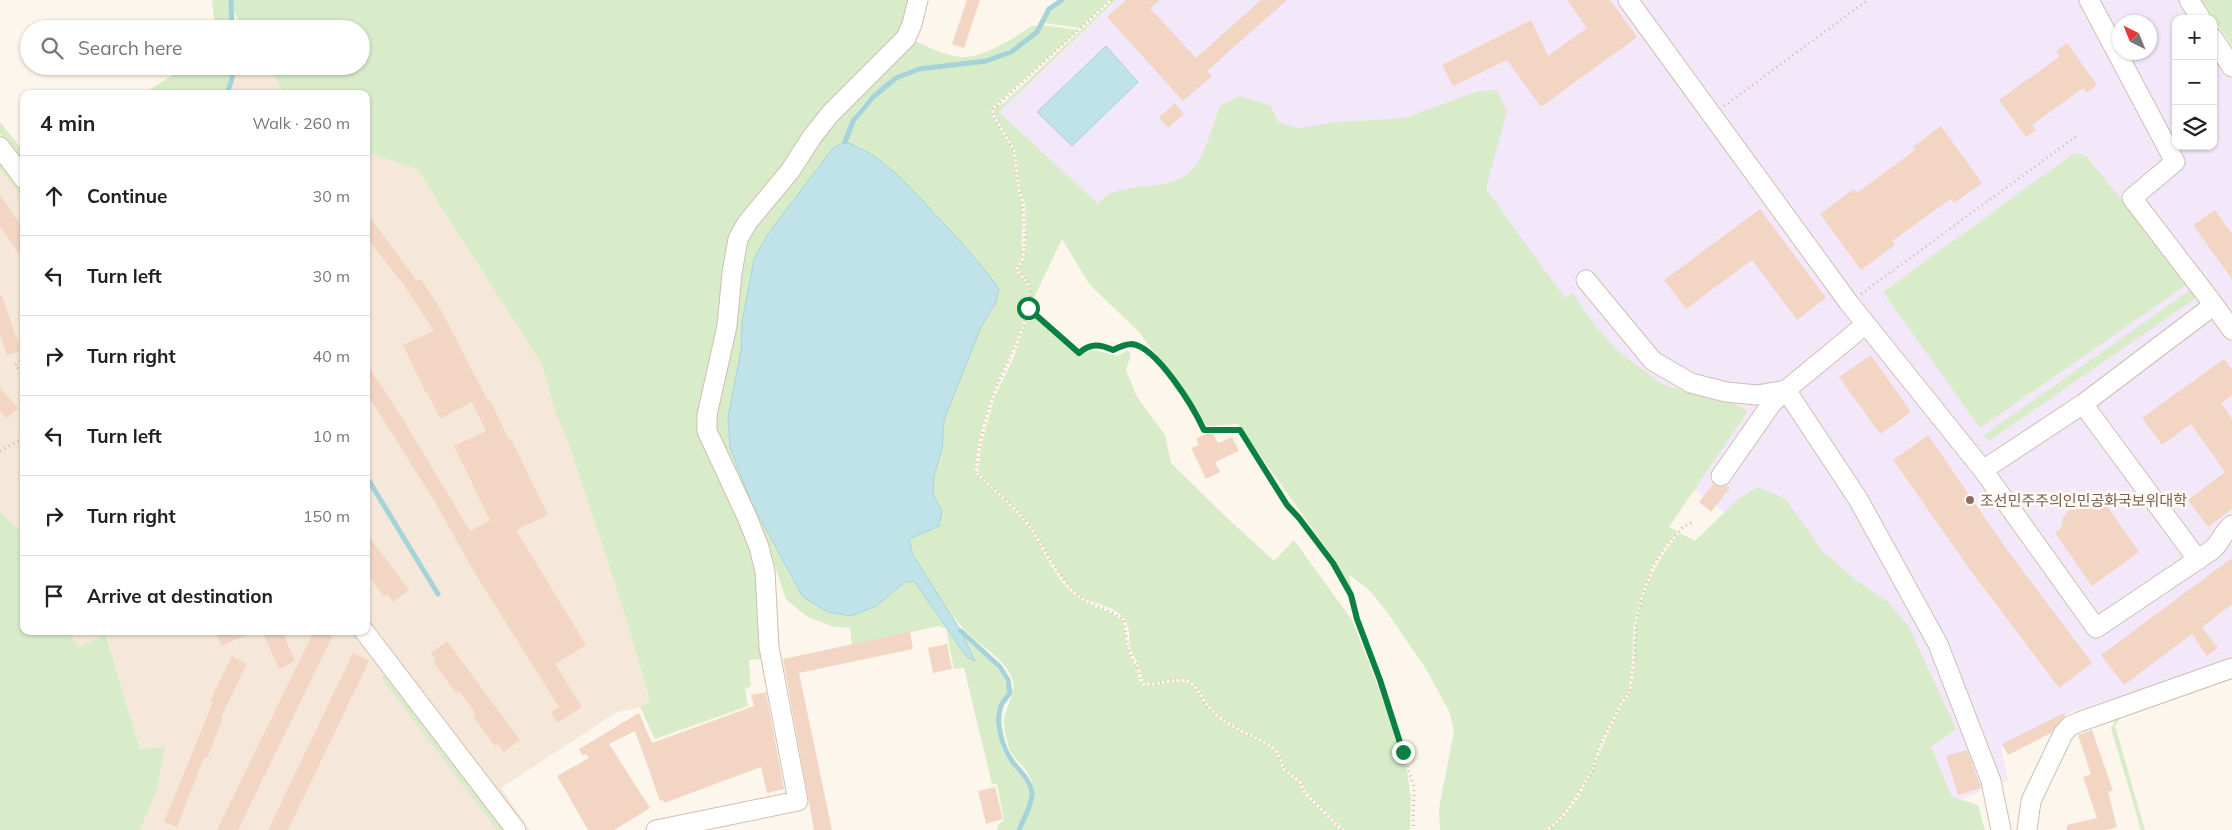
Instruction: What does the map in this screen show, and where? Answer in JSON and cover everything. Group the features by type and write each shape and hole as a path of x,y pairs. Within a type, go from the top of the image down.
{"street":[{"path":"656,830 798,801 769,647 765,571 759,547 747,517 707,431 707,415 726,326 738,239 747,223 790,171 812,136 830,114 906,38 912,24 918,0"},
{"path":"1628,0 1849,303 1983,470 2096,628 2198,560 2221,541 2224,531 2232,525"},
{"path":"2089,0 2175,162 2132,198 2232,330"},
{"path":"2189,0 2198,15"},
{"path":"2217,44 2232,67"},
{"path":"0,147 20,174"},
{"path":"1586,280 1646,354 1677,376 1691,383 1726,392 1756,395 1786,390"},
{"path":"1983,470 2084,404 2214,305"},
{"path":"1722,476 1772,403 1866,324"},
{"path":"1786,390 1858,499 1938,644 1991,781 2001,830"},
{"path":"2084,404 2198,560"},
{"path":"367,635 516,830"},
{"path":"2027,830 2031,801 2060,740 2070,726 2107,711 2232,668"}],"path":[{"path":"1111,0 993,109 994,117 1014,150 1025,216 1023,258 1017,270 1029,285 1028,308 1012,356 992,398 980,447 976,473 1032,530 1059,575 1076,594 1088,602 1108,609 1124,620 1128,648 1138,666 1140,679 1144,684 1157,685 1183,680 1194,685 1207,706 1219,717 1270,746 1277,752 1284,770 1300,782 1304,792 1342,830"},
{"path":"1711,115 1868,0"},
{"path":"1849,303 2078,135"},
{"path":"1028,308 1079,353 1086,346 1101,344 1113,350 1123,345 1132,344 1142,348 1154,356 1195,412 1204,430 1240,430 1287,505 1333,563 1351,595 1357,619 1380,680 1414,787 1413,830"},
{"path":"20,361 15,365 20,371"},
{"path":"0,451 20,440"},
{"path":"1546,830 1557,823 1570,807 1588,778 1603,740 1622,702 1629,694 1635,654 1635,628 1643,594 1653,566 1683,527 1694,521"}],"shaded area":[{"name":"조선민주주의인민공화국보위대학","path":"1117,0 2183,0 2192,15 2172,15 2172,150 2217,150 2217,55 2232,79 2232,661 2072,712 2001,747 2008,780 1984,789 1917,821 1852,610 1565,391 1098,205 999,112"},
{"path":"234,75 273,75 283,90 232,90"},
{"path":"0,142 20,167 20,530 0,512"},
{"path":"370,153 417,169 541,363 556,414 570,447 626,618 650,702 640,707 617,712 501,788 530,830 140,830 157,790 165,747 140,749 107,635 370,635"},
{"path":"71,635 107,635 79,647"}],"green space":[{"path":"212,0 230,0 231,20 214,20"},
{"path":"232,0 913,0 905,26 747,219 703,417 760,569 761,659 749,660 751,686 745,689 748,706 655,739 640,707 650,701 626,618 570,447 556,414 541,363 417,169 370,153 370,90 283,90 273,75 370,75 370,20 238,20 233,11"},
{"path":"1064,0 1109,0 1080,28 1044,23 1050,10"},
{"path":"1113,0 1116,0 999,112 1098,204 1108,195 1119,190 1164,184 1184,176 1193,169 1201,157 1220,106 1240,96 1271,106 1278,122 1299,128 1338,122 1405,118 1476,92 1496,90 1507,111 1486,189 1565,298 1572,293 1597,328 1620,353 1662,384 1709,399 1735,404 1748,411 1669,527 1678,532 1664,547 1652,566 1633,628 1633,654 1628,694 1621,701 1598,748 1592,770 1569,806 1556,822 1544,830 1440,830 1439,809 1454,731 1449,711 1426,669 1387,612 1369,590 1348,574 1354,596 1335,560 1238,424 1207,426 1199,412 1139,332 1090,285 1062,239 1029,308 1030,285 1018,270 1024,258 1026,240 1025,204 1020,190 1015,150 995,116 994,109 998,105 1003,104"},
{"path":"2201,0 2232,0 2232,46 2217,24 2217,15 2211,15"},
{"path":"1043,25 1078,30 991,109 993,117 1013,150 1018,190 1022,205 1022,257 1015,271 1027,284 1029,297 1027,310 1016,342 988,407 978,445 975,473 1026,524 1051,566 1069,590 1081,600 1123,621 1127,648 1132,661 1137,666 1138,679 1143,686 1177,682 1191,685 1208,708 1221,720 1270,747 1276,753 1284,771 1299,783 1303,793 1340,830 1021,830 1031,807 1034,793 1033,785 1025,769 1010,751 1005,731 1004,721 1013,692 1013,680 1003,663 972,637 943,604 926,578 913,552 909,539 928,529 942,511 933,494 934,476 942,449 944,420 981,327 996,302 861,147 847,143 854,121 866,105 891,83 919,70 981,63 1005,55 1026,43"},
{"path":"1031,26 1039,26 1036,31 1010,49 998,54 973,61 919,67 900,74 880,88 863,104 848,126 843,143 833,148 768,234 754,259 742,323 741,351 735,381 876,606 905,582 914,581 926,596 946,629 939,626 852,645 850,628 831,626 806,616 786,599 771,554 719,446 713,409 748,233 820,136 913,40 948,54 969,57 998,47"},
{"path":"173,75 231,75 226,90 149,90"},
{"path":"0,122 20,147 20,160 0,134"},
{"path":"2078,153 2086,156 2189,283 1980,428 1883,292 2073,154"},
{"path":"0,160 20,187 20,195 0,169"},
{"path":"2193,288 2197,293 2196,298 1989,441 1984,435"},
{"path":"1029,311 1079,355 1087,348 1117,356 1128,350 1131,354 1126,370 1136,395 1165,435 1171,463 1274,561 1294,540 1352,620 1407,769 1411,799 1410,830 1344,830 1305,791 1301,781 1285,769 1278,751 1271,745 1222,718 1209,706 1199,689 1188,680 1179,679 1145,683 1131,649 1129,629 1125,620 1115,611 1081,597 1069,586 1027,522 978,473 981,447 994,398 1014,357"},
{"path":"1758,487 1786,499 1822,551 1857,581 1888,602 1909,627 1956,729 1931,747 1952,797 1978,805 1985,830 1548,830 1561,820 1580,795 1622,704 1628,697 1633,676 1638,615 1646,589 1657,565 1680,533 1695,541 1738,499"},
{"path":"0,512 20,530 20,635 71,635 79,647 106,635 140,749 165,747 157,790 140,830 0,830"},
{"path":"946,629 975,660 964,637 984,655 997,668 1006,683 1008,692 999,705 997,712 998,736 1003,751 1025,782 1029,794 1027,808 1016,830 997,830 998,825 1004,820 997,784 992,784 964,668 954,669"},
{"path":"384,673 504,830 497,830 382,679"},
{"path":"2119,714 2122,715 2115,726 2145,830 2141,830 2111,728"}],"water":[{"path":"1106,46 1138,82 1072,146 1037,112"},
{"path":"845,142 859,147 884,163 917,194 999,289 996,302 981,327 944,420 942,449 934,476 933,494 942,511 939,526 909,539 913,555 961,631 975,661 966,656 914,581 905,582 876,606 851,616 828,612 803,597 751,502 730,447 728,417 741,351 742,323 754,259 768,234 833,148"}],"building":[{"path":"967,0 980,0 964,48 952,44"},
{"path":"1126,0 1160,0 1150,8 1196,58 1261,0 1287,0 1207,71 1212,76 1183,101 1107,17"},
{"path":"1567,0 1610,0 1637,37 1541,107 1507,60 1453,86 1442,65 1531,20 1548,56 1587,28"},
{"path":"2067,43 2097,85 2087,93 2083,88 2032,125 2036,130 2026,137 1999,100 2060,56 2056,51"},
{"path":"1175,103 1184,114 1168,128 1159,117"},
{"path":"1941,126 1982,183 1954,203 1951,199 1892,241 1895,245 1861,270 1820,214 1854,189 1857,193 1915,150 1913,147"},
{"path":"0,195 20,224 20,255 0,226"},
{"path":"1760,209 1826,298 1797,320 1752,260 1686,309 1664,280"},
{"path":"2215,210 2232,234 2232,279 2193,225"},
{"path":"370,217 417,281 421,279 442,312 488,401 490,400 509,440 511,439 548,515 516,530 586,645 555,664 582,707 557,723 551,712 559,707 476,575 435,502 370,398 370,369 401,416 470,531 490,520 454,446 486,431 472,402 440,419 403,345 434,331 404,285 370,242"},
{"path":"0,296 2,296 20,351 7,355 0,334"},
{"path":"1871,355 1911,412 1880,434 1839,377"},
{"path":"2224,359 2232,369 2232,395 2221,403 2232,419 2232,509 2208,527 2188,500 2225,472 2191,424 2162,445 2142,418"},
{"path":"0,388 18,408 7,418 0,411"},
{"path":"1212,431 1218,443 1232,437 1239,451 1215,462 1220,472 1206,479 1191,448 1199,445 1196,439"},
{"path":"1928,435 2005,547 2092,663 2059,688 1971,571 1893,460"},
{"path":"1713,484 1730,488 1711,512 1699,502"},
{"path":"2102,499 2139,552 2092,586 2055,533 2061,528 2063,518 2072,506 2086,502 2096,503"},
{"path":"370,538 409,590 393,602 387,594 384,597 370,578"},
{"path":"2232,558 2232,604 2202,627 2218,648 2207,656 2192,634 2124,685 2101,655"},
{"path":"910,632 913,649 799,673 832,830 814,830 783,659"},
{"path":"217,635 245,635 222,646"},
{"path":"284,635 295,661 279,669 264,636"},
{"path":"312,635 333,635 238,830 217,830"},
{"path":"447,641 520,740 504,752 498,744 495,746 473,716 476,714 459,691 456,693 434,663 436,661 431,653"},
{"path":"947,644 952,669 933,673 928,648"},
{"path":"353,653 369,661 288,830 268,830"},
{"path":"232,656 247,664 221,717 223,718 207,758 204,757 177,827 164,822 213,702 210,701"},
{"path":"766,692 784,789 767,793 761,767 664,803 663,800 660,801 635,731 609,744 650,808 614,830 588,830 557,776 589,758 586,754 583,756 579,749 639,713 652,743 754,706 751,695"},
{"path":"2064,713 2065,716 2051,733 2008,755 2002,744"},
{"path":"2092,730 2113,791 2108,792 2117,827 2106,830 2067,830 2067,825 2097,818 2083,777 2091,774 2078,735"},
{"path":"1967,750 1981,788 1958,795 1946,756"},
{"path":"995,787 1003,819 986,824 978,791"}],"waterway":[{"path":"231,0 232,20"},
{"path":"845,142 853,121 873,97 896,78 919,69 986,61 1011,52 1037,32 1049,9 1062,0"},
{"path":"228,90 232,75"},
{"path":"370,483 438,594"},
{"path":"961,631 1000,667 1008,680 1010,693 999,712 999,727 1008,755 1027,780 1032,794 1029,808 1019,830"}],"place":[{"name":"조선민주주의인민공화국보위대학","path":"1970,500"}],"route":[{"path":"1028,308 1079,353 1086,346 1101,344 1113,350 1123,345 1132,344 1142,348 1154,356 1195,412 1204,430 1240,430 1287,505 1333,563 1351,595 1357,619 1380,680 1403,752"}]}
